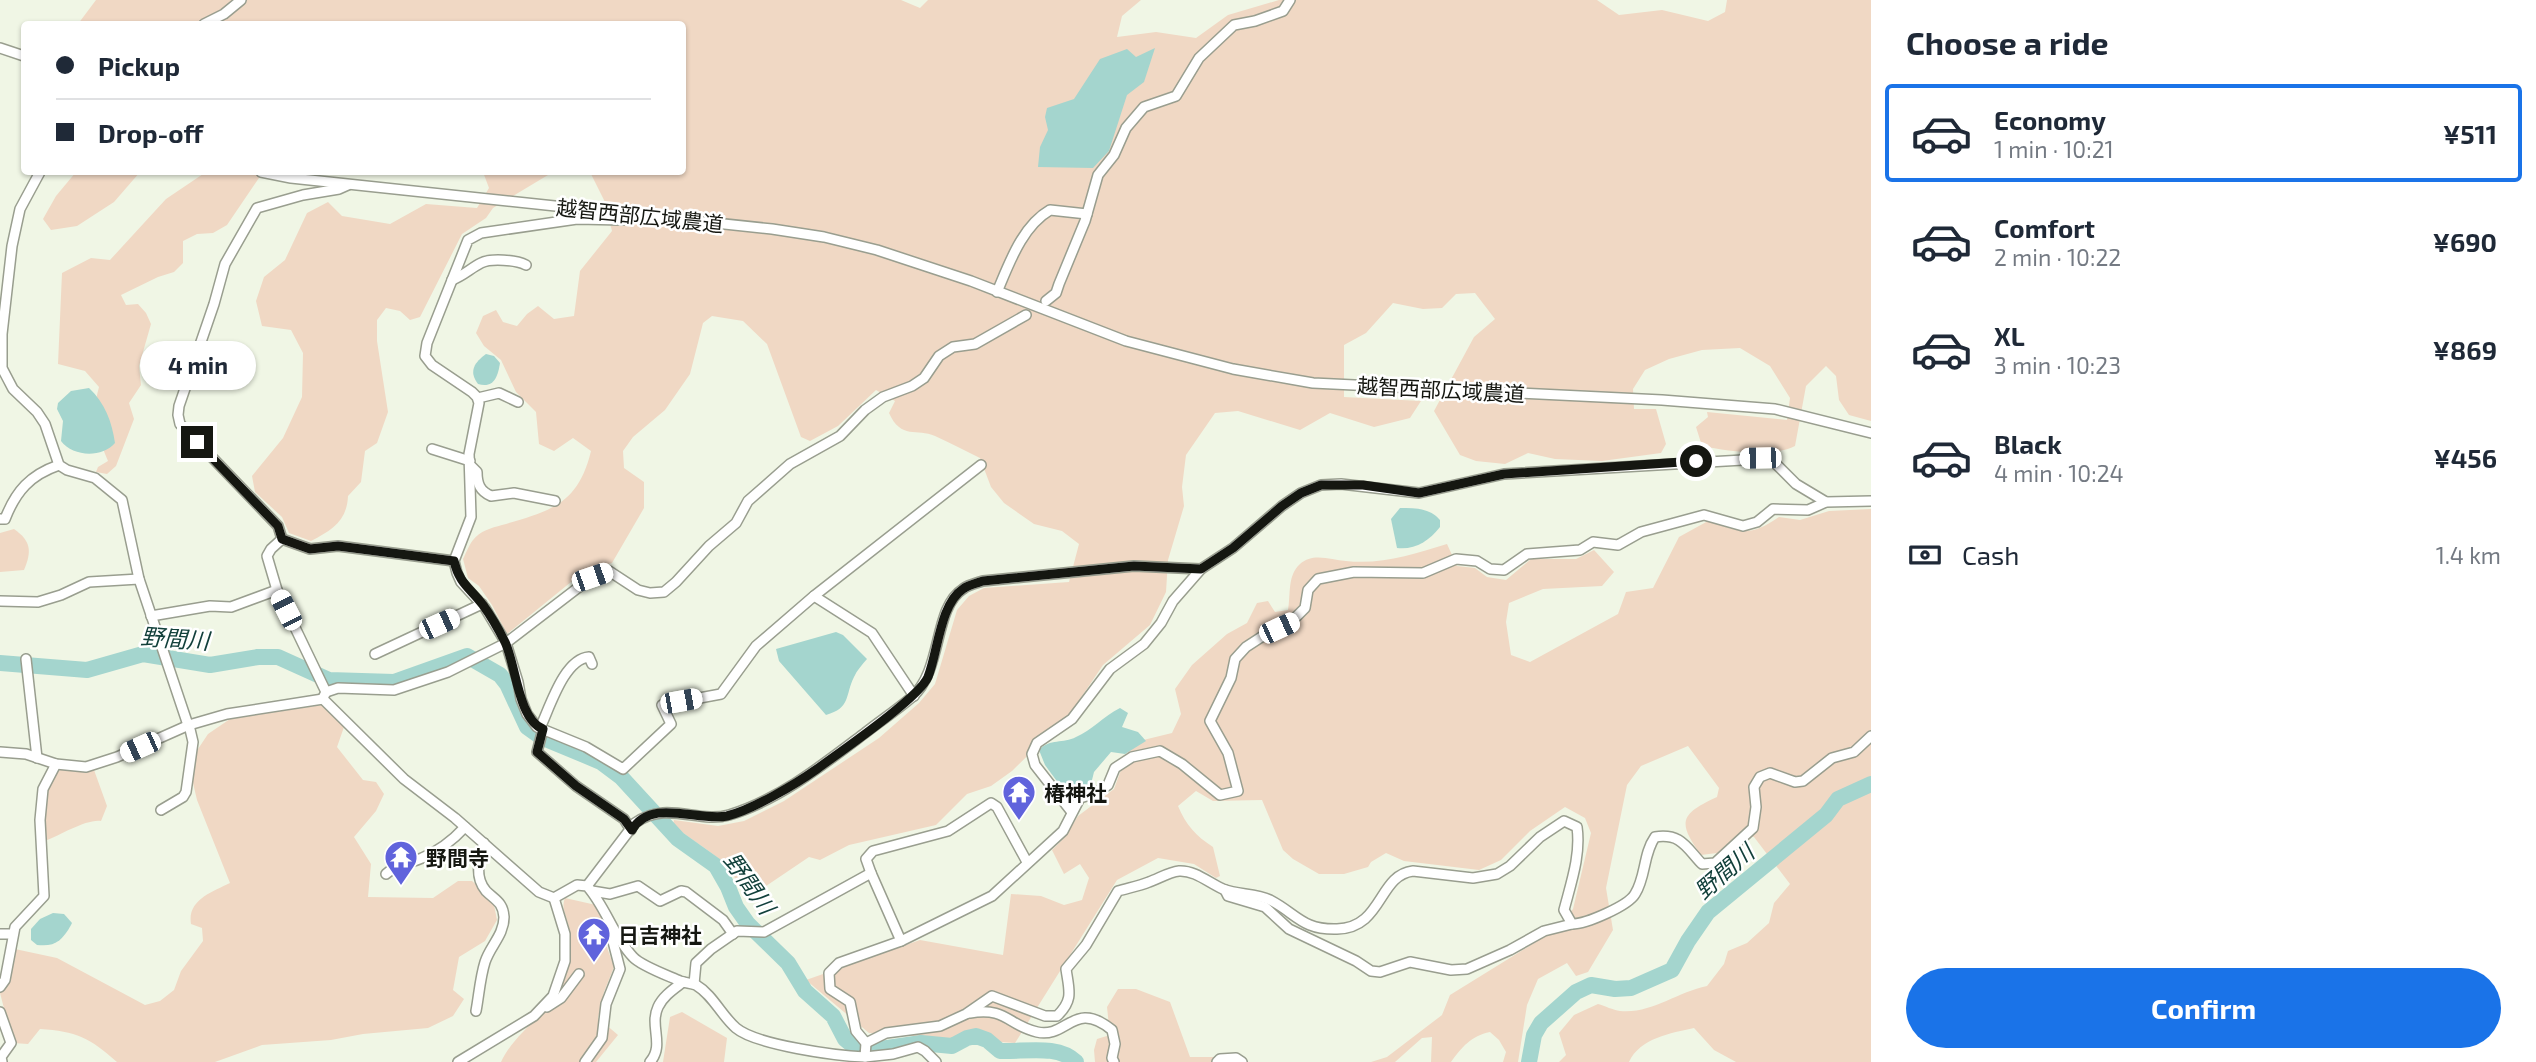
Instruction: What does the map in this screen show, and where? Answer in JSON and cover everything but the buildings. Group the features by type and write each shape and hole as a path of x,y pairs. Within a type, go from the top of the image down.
{"street":[{"path":"210,21 224,14 240,0"},
{"path":"1046,302 1056,293 1087,215 1098,175 1114,155 1126,128 1144,107 1176,96 1199,58 1234,25 1283,11 1290,0"},
{"path":"0,48 21,54"},
{"path":"38,175 20,209 12,246 2,334 2,368 13,389 37,412 45,424 59,465 95,478 122,500 139,579 192,742 186,792 183,797 160,810"},
{"name":"越智西部広域農道","path":"276,175 772,229 824,237 889,254 1126,341 1233,369 1313,383 1662,400 1775,409 1871,433"},
{"path":"282,539 278,526 180,424 178,415 225,264 257,208 303,195 339,190 349,184"},
{"path":"997,292 1012,258 1039,217 1050,210 1087,215"},
{"path":"628,213 623,220 577,219 481,233 468,240 427,343 425,356 432,365 478,398 478,419 469,454 471,517 454,561 461,582 482,604 506,643 527,714 542,728 586,747 623,769 671,724 662,705 721,694 756,646 814,596 981,465"},
{"path":"452,280 483,262 510,261 526,265"},
{"path":"0,752 56,764 86,767 117,757 188,725 324,696 338,688 394,690 448,672 506,643 592,577 609,571 638,590 664,592 736,523 748,501 790,464 840,436 883,397 912,386 924,378 939,356 953,347 975,344 1026,314"},
{"path":"478,398 499,394 518,402"},
{"path":"432,449 470,464 477,472 477,483 491,496 513,493 555,501"},
{"path":"1071,811 1035,765 1032,754 1037,743 1072,719 1110,669 1144,644 1174,601 1201,569 1233,548 1301,493 1321,485 1363,485 1419,493 1504,474 1760,458 1773,461 1796,484 1826,502"},
{"path":"0,519 5,519 23,485 33,476 59,465"},
{"path":"865,1057 866,1043 856,1031 850,1002 830,989 829,973 839,963 901,941 992,896 1063,831 1080,798 1096,793 1108,785 1115,768 1132,757 1160,751 1182,764 1220,795 1238,791 1228,753 1210,721 1231,678 1235,659 1246,647 1292,621 1305,607 1308,590 1318,579 1354,572 1423,573 1456,559 1477,561 1490,569 1504,570 1527,554 1580,550 1593,542 1618,545 1641,532 1704,515 1743,526 1757,522 1773,509 1808,510 1826,502 1871,501"},
{"path":"282,539 310,549 338,546 454,561"},
{"path":"282,539 267,556 277,590 324,696 404,779 465,827 539,892 554,898"},
{"path":"589,888 635,823 645,816 662,813 725,816 747,808 815,771 914,696 927,679 948,604 962,589 983,581 1134,566 1201,569"},
{"path":"0,601 38,602 89,582 139,579"},
{"path":"151,616 210,606 231,607 277,590"},
{"path":"814,596 872,634 914,696"},
{"path":"375,653 482,604"},
{"path":"592,664 589,657 570,666 542,728 537,752 576,786 624,819 632,830"},
{"path":"26,659 37,758"},
{"path":"1225,890 1228,896 1265,907 1289,929 1371,971 1380,972 1410,962 1451,970 1467,969 1544,931 1583,924 1626,903 1635,895 1649,845 1655,837 1667,835 1678,838 1702,864 1715,863 1753,828 1756,807 1754,787 1760,777 1770,773 1795,782 1803,781 1832,758 1854,752 1871,736"},
{"path":"0,987 5,980 15,927 44,896 40,820 43,789 56,764"},
{"path":"901,941 866,859 873,851 948,831 991,803 998,807 1027,862"},
{"path":"866,1043 886,1032 940,1027 966,1014 992,996 1045,1016 1057,1016 1068,1006 1070,992 1066,970 1086,945 1118,891 1179,871 1198,875 1225,890 1249,893 1269,900 1300,922 1317,928 1340,929 1362,922 1378,905 1395,878 1403,872 1473,878 1497,874 1563,821 1577,827 1578,836 1564,910 1572,924"},
{"path":"386,874 397,864 413,862 434,852 465,827"},
{"path":"475,1011 486,959 502,929 504,917 499,901 486,890 480,880 478,863 484,844"},
{"path":"694,984 696,963 737,931 764,932 871,873"},
{"path":"554,898 577,885 610,894 638,886 660,901 681,891 686,892 723,920 733,934"},
{"path":"589,888 600,900 618,937 635,960 683,982 694,984 709,995 734,1026 745,1034 811,1057 865,1057 918,1048 936,1062"},
{"path":"539,1011 553,996 565,961 565,934 554,898"},
{"path":"585,1062 603,1038 606,1004 620,969 607,918"},
{"path":"0,934 13,934"},
{"path":"458,1062 561,998 579,974"},
{"path":"650,1062 656,1055 658,1043 655,1024 658,1007 668,994 683,982"},
{"path":"966,1014 988,1010 996,1012 1039,1033 1081,1018 1098,1018 1112,1030 1115,1044 1112,1058 1114,1062"},
{"path":"0,1012 11,1042 1,1056 2,1062"},
{"path":"1217,1062 1220,1059 1237,1058 1242,1062"}],"shaded area":[{"path":"96,0 901,0 920,8 928,0 1141,0 1122,16 1117,37 1156,32 1196,38 1228,15 1279,0 1597,0 1619,15 1662,10 1708,21 1725,12 1727,0 1871,0 1871,421 1849,415 1839,400 1836,376 1826,366 1806,386 1795,446 1762,453 1702,446 1696,427 1708,417 1707,412 1787,420 1790,398 1770,366 1740,348 1702,350 1669,359 1645,370 1633,389 1634,409 1656,409 1666,444 1661,453 1602,461 1555,459 1528,453 1505,464 1476,461 1460,455 1434,411 1474,337 1495,319 1475,293 1456,294 1442,308 1423,309 1393,303 1366,333 1344,345 1344,397 1421,401 1410,418 1374,427 1330,413 1300,430 1238,411 1215,413 1186,455 1182,487 1184,506 1168,560 1166,592 1150,625 1103,665 1070,714 1012,771 991,786 967,794 936,825 849,845 820,860 809,857 750,897 722,862 673,825 674,820 718,826 744,821 784,801 879,738 919,703 935,684 957,610 969,596 984,588 1069,582 1079,544 1062,531 1034,524 1004,503 991,487 980,458 935,436 910,432 899,427 889,413 895,401 876,390 838,426 810,441 801,437 767,344 743,321 712,316 703,323 690,374 665,410 633,437 623,451 624,468 644,482 644,508 612,563 587,569 507,634 479,586 468,578 463,559 472,542 482,532 548,510 560,503 578,483 591,451 573,438 554,451 539,444 536,412 516,392 501,360 484,346 476,333 483,316 496,310 503,322 517,326 538,306 554,319 574,316 580,271 612,231 604,200 592,175 686,175 686,21 80,21"},
{"path":"74,175 137,175 114,202 77,226 51,230 43,219 56,196"},
{"path":"202,175 261,175 227,225 213,233 197,234 183,241 183,263 174,272 121,295 126,305 138,304 151,324 139,366 141,385 129,403 134,419 116,466 107,474 96,472 98,467 108,461 96,425 95,407 99,387 85,371 58,364 62,273 91,258 110,260 166,199"},
{"path":"484,175 548,175 493,208 486,218 462,234 420,317 410,320 400,311 386,308 377,320 377,341 388,412 377,443 365,451 361,482 348,496 345,512 332,529 311,541 289,533 282,517 255,492 252,476 283,438 302,397 303,353 291,330 262,326 256,301 264,277 285,260 307,213 328,202 342,216 390,224 426,204 477,208 489,188"},
{"path":"1871,509 1871,1062 1736,1062 1714,1050 1694,1028 1648,1042 1629,1062 1559,1062 1566,1055 1559,1033 1574,1015 1598,1004 1620,1011 1643,1009 1707,986 1724,964 1728,951 1747,943 1769,923 1774,903 1790,884 1754,837 1740,833 1717,853 1701,855 1688,834 1686,820 1689,814 1717,797 1719,788 1688,746 1641,766 1627,785 1606,888 1613,930 1588,972 1576,976 1567,963 1538,979 1527,1005 1518,1062 1503,1062 1506,1052 1490,1032 1477,1036 1451,1062 1431,1062 1432,1037 1422,1038 1395,1062 1371,1062 1387,1057 1442,1015 1450,995 1557,929 1573,909 1591,833 1585,818 1565,807 1530,831 1501,860 1479,870 1404,861 1386,853 1371,862 1368,867 1344,874 1319,874 1283,850 1262,800 1213,801 1196,791 1178,806 1192,830 1213,847 1220,876 1216,878 1194,864 1158,858 1117,880 1015,1043 869,1033 806,980 920,940 1003,955 1011,894 1041,896 1064,905 1082,900 1089,878 1080,864 1064,874 1052,850 1065,837 1078,816 1114,789 1131,743 1172,733 1181,714 1175,689 1192,665 1227,634 1247,623 1257,603 1268,601 1275,612 1288,610 1293,574 1305,560 1385,560 1447,544 1457,566 1475,568 1487,577 1506,580 1531,559 1576,559 1594,550 1614,572 1602,586 1543,589 1509,603 1506,622 1511,655 1530,662 1618,614 1626,592 1653,588 1679,537 1708,521 1745,531 1760,528 1779,517 1800,520 1829,511"},
{"path":"14,529 27,542 27,563 24,570 0,572 0,533"},
{"path":"322,705 344,727 337,747 363,780 376,782 384,794 376,811 354,837 371,864 368,897 433,898 458,881 472,881 493,900 497,920 485,941 459,957 453,990 464,999 453,1016 428,1028 262,1045 215,1062 117,1062 82,1037 53,1030 40,1029 28,1044 13,1043 0,993 9,983 15,949 57,958 145,1005 160,1001 174,990 181,971 203,941 202,928 191,924 193,909 202,898 230,883 197,800 190,770 198,749 208,734 230,719"},
{"path":"62,769 84,772 94,770 107,806 101,821 81,825 45,841 42,812 45,792 54,775"},
{"path":"565,898 596,905 602,916 603,936 614,967 598,1018 618,1035 596,1062 501,1062 515,1040 552,1001 565,979 570,945"},
{"path":"1118,989 1136,989 1170,1002 1190,1057 1216,1057 1211,1062 1095,1062 1097,1039 1110,1035 1107,1007"},
{"path":"682,1012 727,1038 724,1062 663,1062 670,1017"}],"water":[{"path":"1155,48 1144,82 1127,95 1109,151 1093,168 1038,167 1040,147 1048,130 1045,117 1047,108 1074,99 1100,59 1127,49 1136,57"},
{"path":"486,354 494,356 500,363 494,380 483,385 478,384 473,371"},
{"path":"89,388 107,413 115,443 103,451 88,454 73,450 61,441 63,421 57,409 58,403 71,391"},
{"path":"1400,508 1432,513 1440,520 1440,527 1421,544 1410,548 1397,548 1391,519"},
{"path":"836,632 843,635 867,659 855,674 843,705 826,715 779,661 776,649"},
{"path":"1120,708 1128,713 1122,727 1138,732 1146,741 1125,754 1111,752 1094,772 1091,784 1080,787 1070,799 1045,765 1039,750 1048,744 1082,734"},
{"path":"53,913 64,914 72,923 57,942 37,945 31,940 31,929 40,919"}],"waterway":[{"name":"野間川","path":"0,663 87,670 143,654 210,665 258,657 278,657 329,680 394,682 467,656 500,675 527,727 541,737 601,762 621,777 678,839 716,866 736,907 748,924 788,963 805,991 833,1016 845,1039 856,1048 874,1050 921,1043 952,1046 976,1036 987,1040 1000,1051 1051,1051 1069,1056 1076,1062"},
{"name":"野間川","path":"1529,1062 1534,1035 1541,1023 1576,992 1591,985 1615,989 1631,988 1672,970 1708,912 1826,815 1838,799 1871,784"}],"place":[{"name":"椿神社","path":"1019,822"},
{"name":"野間寺","path":"401,887"},
{"name":"日吉神社","path":"594,964"}],"route":[{"path":"197,442 278,526 282,539 310,549 338,546 454,561 461,582 485,608 506,643 527,714 537,727 543,729 537,752 598,803 624,819 632,830 635,823 645,816 662,813 725,816 747,808 815,771 914,696 927,679 948,604 962,589 983,581 1134,566 1201,569 1233,548 1282,506 1301,493 1321,485 1363,485 1419,493 1504,474 1696,461"}]}
